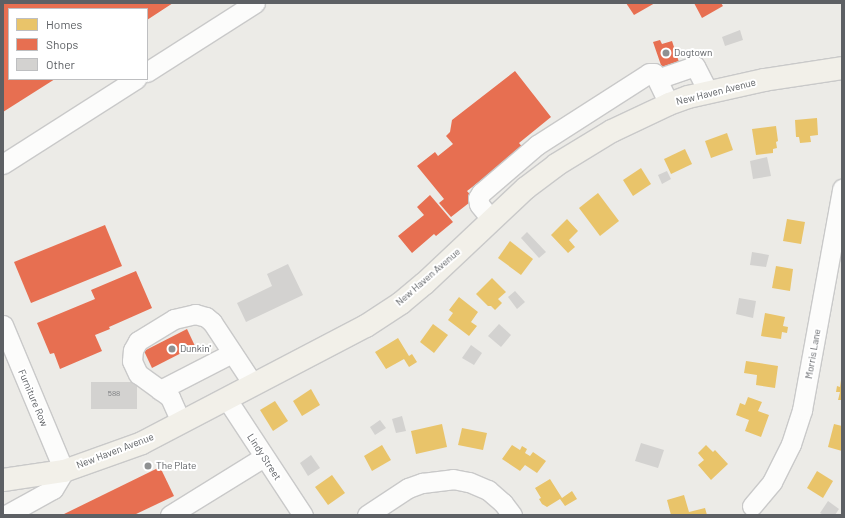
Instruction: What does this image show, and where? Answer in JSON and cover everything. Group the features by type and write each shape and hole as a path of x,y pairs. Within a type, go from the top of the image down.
{"main road":[{"name":"New Haven Avenue","path":"3,480 64,470 142,443 366,326 401,303 436,273 491,219 556,165 612,131 668,104 708,92 764,80 842,68"}],"street":[{"path":"148,71 255,3"},
{"path":"657,80 695,66 708,92"},
{"path":"491,219 480,204 478,198 480,193 537,144 649,73 654,73 668,104"},
{"path":"3,164 134,80"},
{"path":"537,144 556,165"},
{"name":"Morris Lane","path":"752,506 772,482 792,444 802,410 842,189"},
{"path":"181,422 170,397 138,374 132,361 133,350 138,341 174,319 195,314 206,317 212,322 253,384"},
{"name":"Furniture Row","path":"3,325 64,470"},
{"path":"160,390 232,353"},
{"name":"Lindy Street","path":"226,398 303,515"},
{"path":"170,515 264,457"},
{"path":"6,515 53,489 64,470"},
{"path":"367,515 408,488 422,483 453,479 470,482 488,490 496,496 512,515"}],"building: Homes":[{"path":"817,118 818,135 810,136 811,142 800,143 799,137 796,137 795,120"},
{"path":"776,126 778,141 776,142 777,148 773,149 773,153 756,155 752,129"},
{"path":"727,133 733,150 711,158 705,141"},
{"path":"685,149 692,164 671,174 664,159"},
{"path":"641,168 651,184 633,196 623,180"},
{"path":"598,193 619,221 600,236 579,208"},
{"path":"567,219 578,231 569,240 575,247 568,253 551,235"},
{"path":"787,219 805,222 801,244 783,241"},
{"path":"510,241 533,259 521,275 498,258"},
{"path":"776,266 793,269 790,291 772,288"},
{"path":"492,278 506,292 498,299 502,303 495,310 491,306 488,306 476,294"},
{"path":"459,297 478,312 471,322 477,326 469,336 448,320 453,313 449,310"},
{"path":"765,313 785,317 783,326 788,327 787,333 782,332 781,339 761,336"},
{"path":"433,324 448,335 434,353 420,342"},
{"path":"398,338 409,356 412,354 417,362 409,367 404,359 386,369 375,352"},
{"path":"746,361 778,366 775,388 756,385 757,375 744,373"},
{"path":"841,380 842,400 838,400 840,392 836,392 837,386 840,387"},
{"path":"311,389 320,405 302,416 293,401"},
{"path":"748,397 762,402 758,411 769,415 761,437 745,431 749,420 736,415 740,403 745,405"},
{"path":"275,401 288,421 273,431 260,410"},
{"path":"442,424 447,447 416,454 411,431"},
{"path":"834,424 842,426 842,451 828,447"},
{"path":"462,428 487,433 483,450 458,445"},
{"path":"382,445 391,460 372,471 364,456"},
{"path":"512,445 520,450 522,446 527,449 525,453 530,456 533,452 546,461 537,473 525,465 520,471 502,459"},
{"path":"706,445 713,452 715,450 728,464 711,480 698,465 704,460 698,453"},
{"path":"817,471 833,481 823,498 807,488"},
{"path":"332,475 345,493 328,505 315,487"},
{"path":"550,479 562,498 572,491 577,499 565,506 560,499 547,507 542,504 539,499 541,498 535,488"},
{"path":"684,495 689,512 705,508 707,515 671,515 667,500"}],"building: Shops":[{"path":"3,3 173,3 148,19 148,8 8,8 8,80 53,80 3,112"},
{"path":"626,3 655,3 634,15"},
{"path":"694,3 721,3 723,6 702,18"},
{"name":"Dogtown","path":"660,40 662,44 672,41 679,62 662,68 653,42"},
{"path":"515,71 551,117 519,143 523,148 467,191 474,199 451,217 439,203 444,199 417,166 435,152 438,156 453,144 446,136 450,132 452,120"},
{"path":"430,195 453,222 436,236 434,234 412,253 398,236 424,215 417,207"},
{"path":"105,225 122,266 31,303 14,262"},
{"path":"136,271 152,308 109,327 110,329 95,335 102,351 60,369 54,353 50,354 37,323 95,299 91,290"},
{"path":"187,329 195,346 152,368 144,351"},
{"path":"160,467 174,496 134,515 62,515"}],"building: Other":[{"path":"740,30 743,40 725,46 722,37"},
{"path":"767,157 771,176 753,179 750,161"},
{"path":"667,171 671,179 662,184 658,175"},
{"path":"527,232 546,252 539,258 521,238"},
{"path":"752,252 769,255 766,267 750,265"},
{"path":"288,264 303,295 246,322 237,303 272,286 267,274"},
{"path":"515,291 525,302 517,309 508,297"},
{"path":"739,298 756,301 753,318 736,314"},
{"path":"499,324 511,335 501,347 488,336"},
{"path":"471,345 482,353 474,365 462,358"},
{"path":"91,382 137,382 137,409 91,409"},
{"path":"402,416 406,431 396,433 392,419"},
{"path":"380,420 386,428 375,435 370,427"},
{"path":"641,443 664,450 658,468 635,461"},
{"path":"311,455 320,468 308,476 300,463"},
{"path":"828,501 839,509 835,515 824,515 820,513"}],"place":[{"name":"Dogtown","path":"666,53"},
{"name":"Dunkin'","path":"172,349"},
{"name":"The Plate","path":"148,466"}]}
